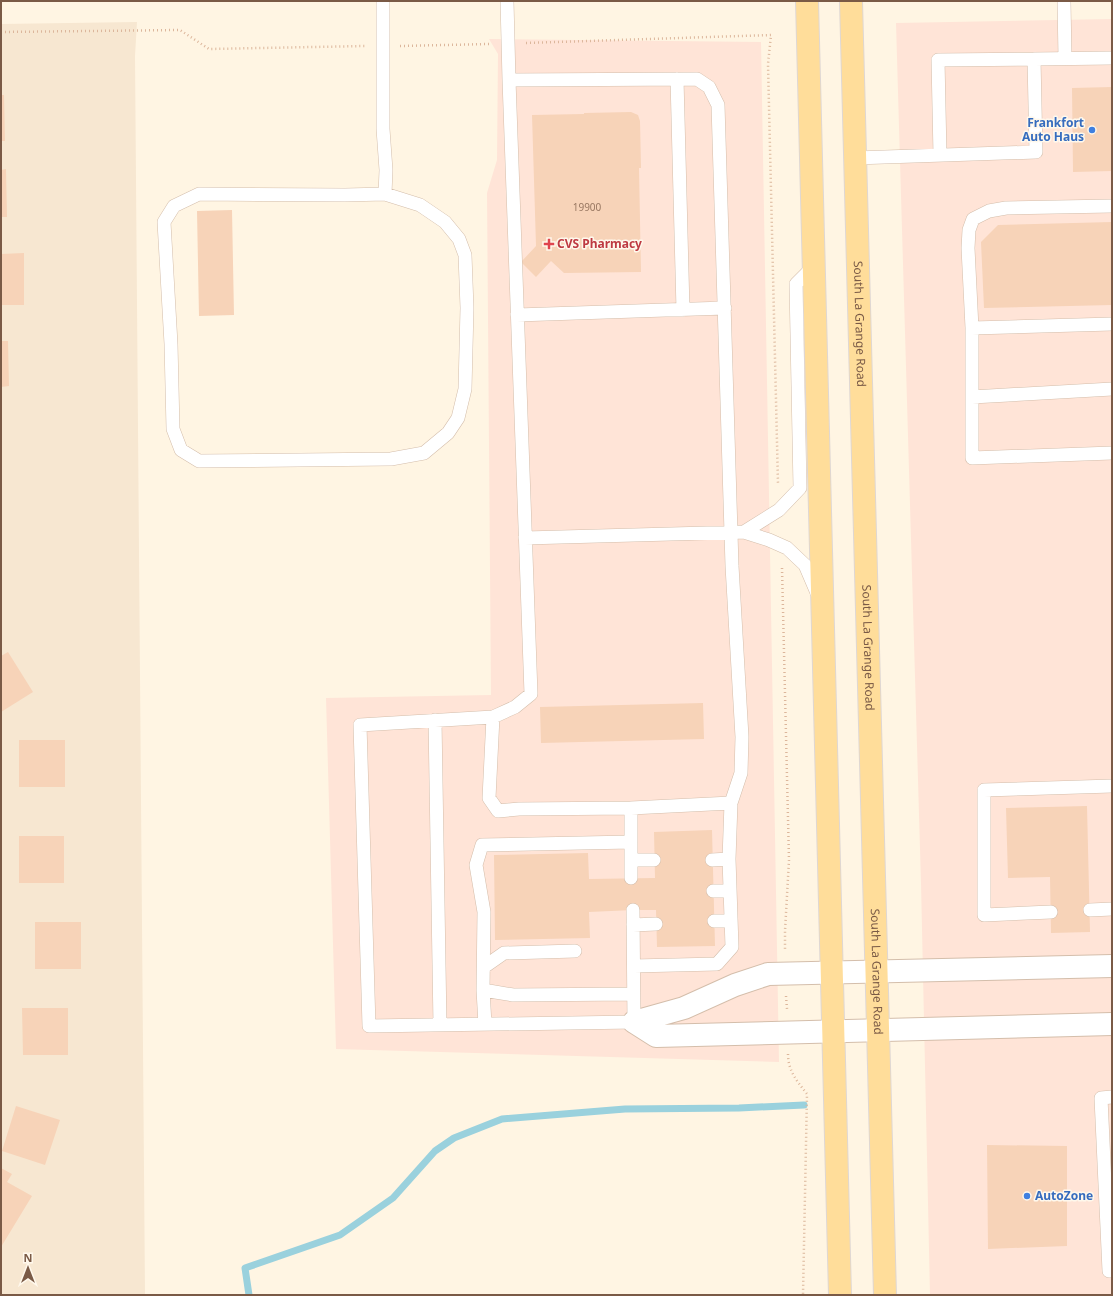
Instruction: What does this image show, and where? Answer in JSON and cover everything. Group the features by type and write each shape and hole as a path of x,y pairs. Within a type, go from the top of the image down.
{"main road":[{"path":"807,1 840,1295"},
{"name":"South La Grange Road","path":"851,1 885,1295"}],"street":[{"path":"634,1022 684,1008 735,985 768,974 1112,966"},
{"path":"634,1022 656,1036 1112,1024"}],"lane":[{"path":"383,1 383,129 386,170 385,194"},
{"path":"507,1 531,694 515,707 493,717 360,725 370,1026 634,1022 633,910"},
{"path":"1064,1 1065,58"},
{"path":"855,158 1036,152 1034,58"},
{"path":"940,155 938,60 1112,58"},
{"path":"677,79 683,310"},
{"path":"509,80 697,79 709,87 718,105 725,308 738,532 732,566 742,737 741,773 731,803 729,859 732,947 717,964 634,966"},
{"path":"199,194 385,194 420,205 445,222 459,239 465,255 467,308 465,389 458,418 448,432 424,453 391,459 199,461 180,450 173,429 171,344 164,222 174,206 199,194"},
{"path":"1112,206 1006,208 989,211 973,219 969,230 968,248 972,328 972,458 1112,453"},
{"path":"738,532 779,510 800,488 796,284 814,266"},
{"path":"517,315 725,308"},
{"path":"972,328 1112,324"},
{"path":"972,397 1112,390"},
{"path":"525,538 738,532 769,540 787,548 806,565 823,606"},
{"path":"493,717 490,798 498,811 519,809 631,808 731,803"},
{"path":"435,720 440,1025"},
{"path":"1051,912 984,915 984,790 1112,786"},
{"path":"631,808 632,878"},
{"path":"485,1024 483,990 484,912 476,865 482,845 632,842"},
{"path":"712,860 729,859"},
{"path":"632,860 654,860"},
{"path":"713,891 730,891"},
{"path":"1090,910 1112,909"},
{"path":"714,921 731,921"},
{"path":"633,925 656,924"},
{"path":"484,967 504,953 575,951"},
{"path":"483,990 513,995 633,994"},
{"path":"1112,1097 1102,1098 1109,1271 1112,1271"}],"path":[{"path":"770,36 768,64 779,510"},
{"path":"781,546 789,860 785,931 788,1062 792,1075 807,1094 803,1295"}],"shaded area":[{"path":"1112,19 1112,1295 930,1295 921,883 896,23"},
{"path":"137,22 135,56 145,1295 1,1295 1,24"},
{"path":"489,39 761,42 779,1062 336,1049 326,698 491,695 487,193 497,160 498,54"}],"building":[{"name":"Frankfort Auto Haus","path":"1112,87 1112,171 1073,172 1072,88"},
{"path":"1,95 4,95 5,141 1,141"},
{"name":"CVS Pharmacy","path":"631,112 638,115 640,121 641,168 639,168 641,272 564,273 551,261 536,277 521,262 536,246 532,115"},
{"path":"6,169 7,217 1,217 1,170"},
{"path":"232,210 234,315 199,316 197,211"},
{"path":"1112,222 1112,305 984,308 981,242 998,225"},
{"path":"24,253 24,305 1,305 1,254"},
{"path":"1,341 8,341 9,386 1,387"},
{"path":"8,652 33,692 1,712 1,656"},
{"path":"703,703 704,739 541,743 540,707"},
{"path":"19,740 65,740 65,787 19,787"},
{"path":"1087,806 1090,932 1051,933 1050,877 1008,878 1006,808"},
{"path":"712,830 715,946 657,947 656,910 589,912 590,938 495,940 494,855 588,853 589,879 655,878 654,832"},
{"path":"19,836 64,836 64,883 19,883"},
{"path":"35,922 81,922 81,969 35,969"},
{"path":"22,1008 68,1008 68,1055 23,1055"},
{"path":"16,1106 60,1120 45,1165 2,1151"},
{"name":"AutoZone","path":"987,1145 1067,1146 1067,1246 988,1249"},
{"path":"1,1168 12,1174 7,1182 32,1196 1,1247"}],"waterway":[{"path":"249,1295 245,1268 340,1235 393,1198 435,1151 454,1138 502,1119 625,1109 739,1108 804,1105"}],"place":[{"name":"Frankfort Auto Haus","path":"1092,130"},
{"name":"CVS Pharmacy","path":"549,244"},
{"name":"AutoZone","path":"1027,1196"}]}
